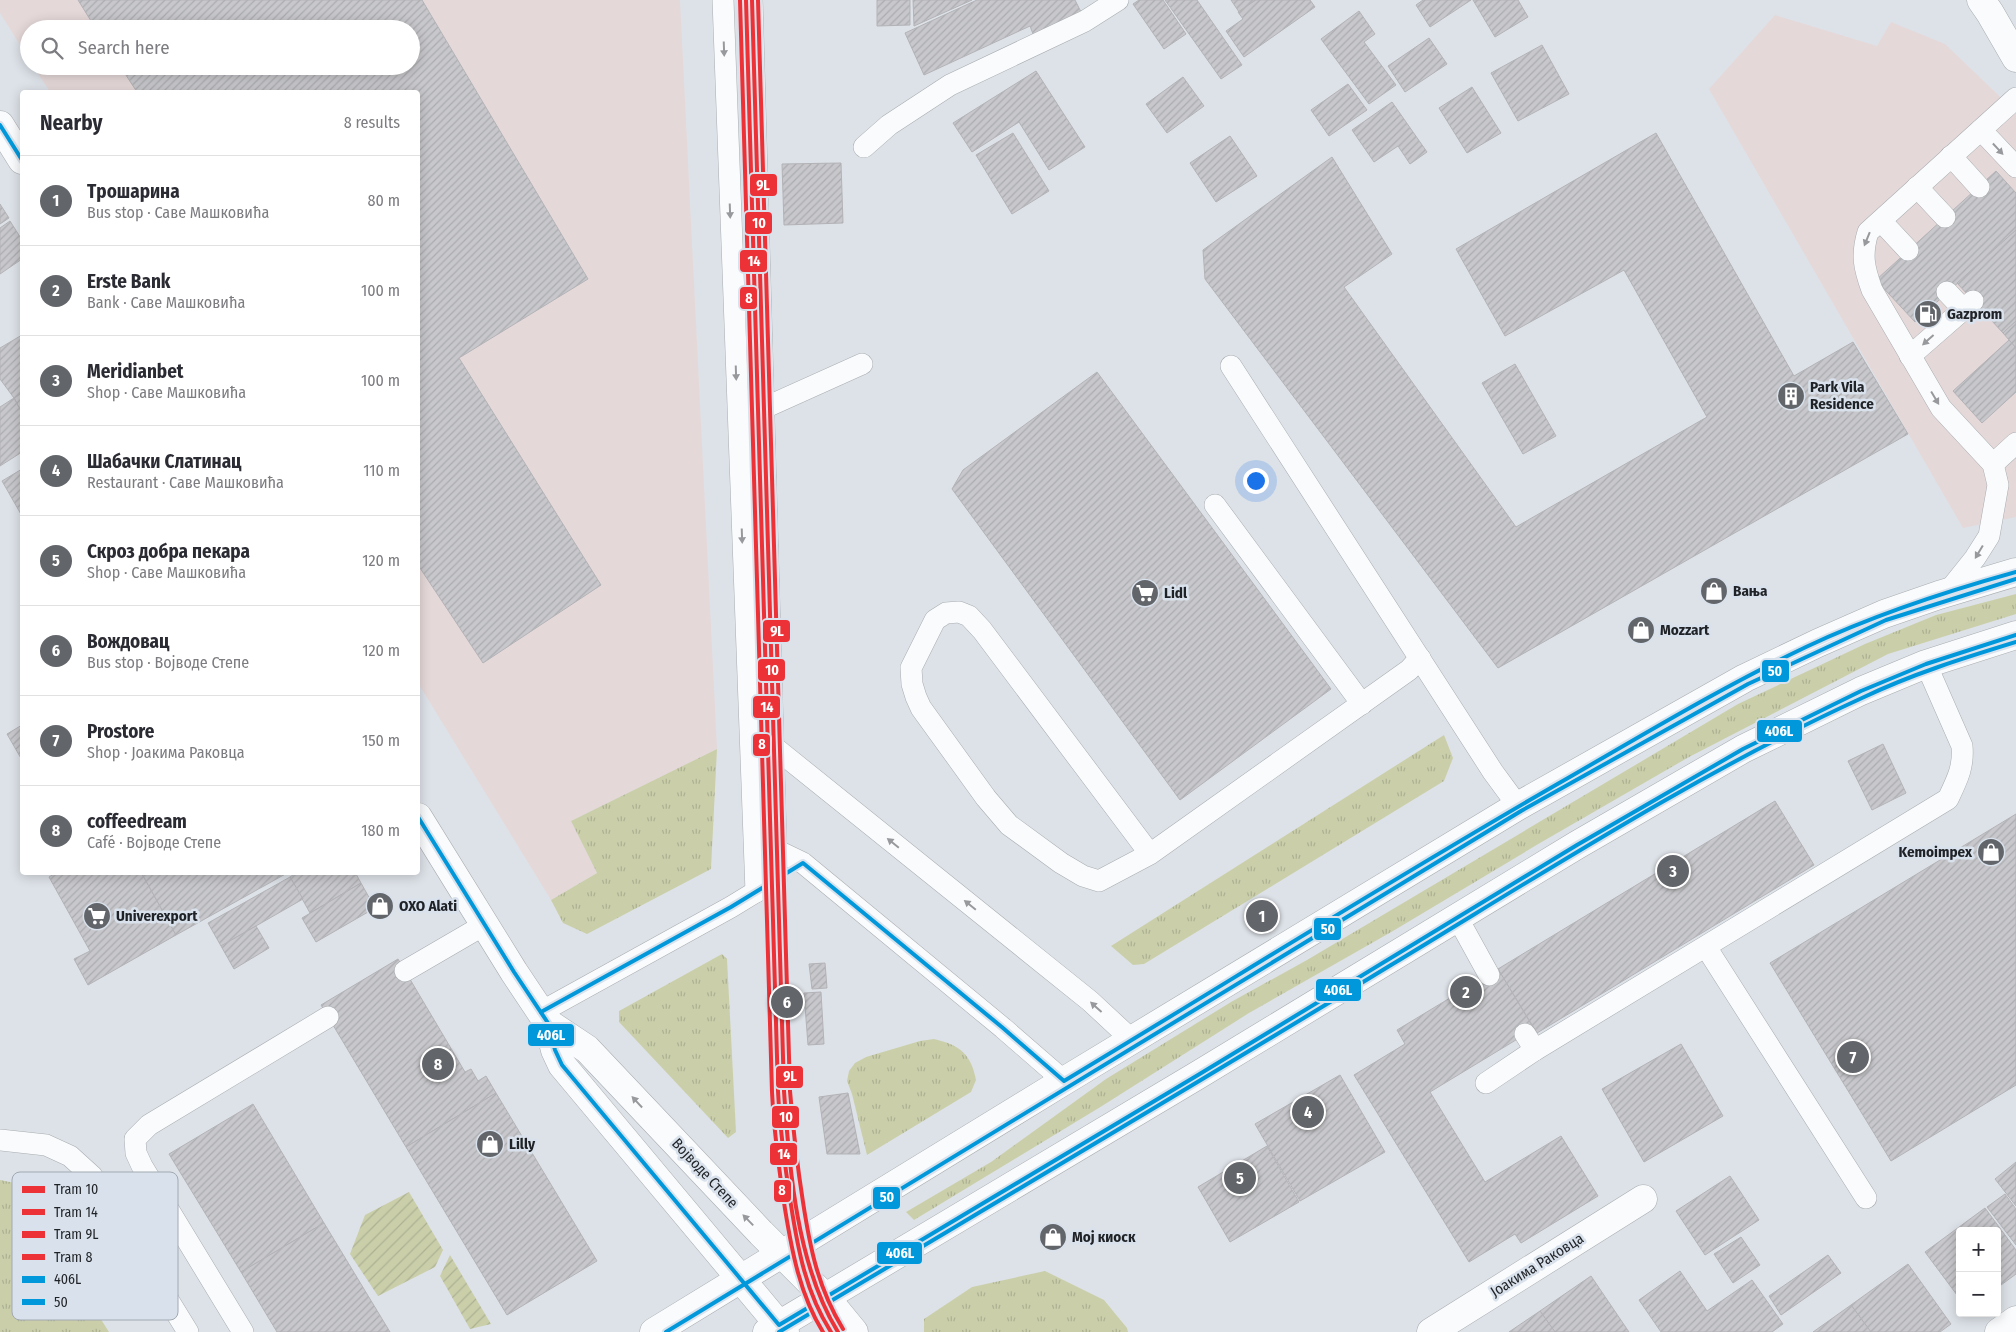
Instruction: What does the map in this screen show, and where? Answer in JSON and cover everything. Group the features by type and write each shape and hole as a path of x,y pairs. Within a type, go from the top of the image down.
{"main road":[{"path":"1986,6 2016,30"},
{"path":"1986,6 2016,58"},
{"path":"0,125 20,157"},
{"path":"654,1332 1518,806 1745,678 1884,614 1947,592 2016,572"},
{"path":"777,1330 826,1298 1457,917 1743,749 1861,691 1926,664 2016,635"},
{"name":"Војводе Степе","path":"420,820 484,925 544,1017 562,1065 741,1279 777,1330"},
{"name":"Војводе Степе","path":"544,1017 587,1048 826,1298 854,1332"},
{"name":"Јоакима Раковца","path":"1432,1332 1643,1199"},
{"path":"1999,1332 2016,1320"}],"lane":[{"path":"723,0 756,892"},
{"path":"752,0 762,409 778,851 777,878"},
{"path":"864,148 889,125 950,85 1085,21 1118,0"},
{"path":"1947,592 1976,558 1989,536 1998,486 1993,464 1941,408 1872,290 1864,270 1863,247 1868,232 2016,98"},
{"path":"1981,130 2016,167"},
{"path":"1951,156 1980,187"},
{"path":"1917,187 1945,217"},
{"path":"1881,221 1908,250"},
{"path":"1910,356 1968,305 1947,292"},
{"path":"762,409 862,364"},
{"path":"1231,366 1493,772 1518,806"},
{"path":"1993,464 2016,443"},
{"path":"1215,505 1362,704"},
{"path":"1150,854 982,630 969,616 959,612 946,613 935,620 911,668 912,684 921,708 986,798 1009,825 1061,863 1083,876 1099,881 1150,854 1409,670 1420,658"},
{"path":"1486,1083 1530,1042 1706,946 1948,799 1960,773 1963,760 1962,746 1926,664"},
{"path":"774,747 1090,1001 1132,1040"},
{"path":"778,851 803,863 1003,1028 1064,1081"},
{"path":"544,1017 803,863"},
{"path":"1457,917 1488,975"},
{"path":"405,971 484,925"},
{"path":"1706,946 1866,1198"},
{"path":"146,1172 136,1153 135,1139 149,1125 328,1017"},
{"path":"0,1140 46,1145 70,1156 88,1172"},
{"path":"178,1225 243,1332"},
{"path":"178,1316 188,1332"}],"shaded area":[{"path":"0,0 680,0 717,749 571,821 597,873 551,900 420,686 420,90 49,90 39,75 420,75 420,20 20,20 20,45 0,13"},
{"name":"Gazprom","path":"1775,15 1877,46 1891,22 1945,44 2016,112 2016,517 1963,528 1709,89"}],"green space":[{"path":"2016,594 2016,614 1888,654 1689,757 1393,931 1249,1013 1102,1106 914,1220 906,1212 991,1162 1106,1079 1231,1002 1307,960 1738,704 1865,644 1936,615"},
{"path":"1444,735 1453,758 1444,781 1144,964 1133,965 1111,946"},
{"path":"717,749 711,869 587,934 563,923 551,900 597,873 571,821"},
{"path":"722,954 727,959 736,1132 728,1138 619,1022 619,1011"},
{"path":"934,1039 951,1044 967,1057 971,1063 976,1080 971,1092 867,1155 847,1081 849,1071 855,1063 866,1057 920,1041"},
{"path":"0,1180 12,1182 12,1320 101,1320 109,1332 0,1332"},
{"path":"409,1192 443,1250 435,1267 378,1296 350,1254 365,1215"},
{"path":"450,1255 491,1324 470,1329 440,1276"},
{"path":"1045,1271 1104,1300 1127,1328 1128,1332 924,1332 924,1319 972,1287"}],"building":[{"path":"78,0 422,0 588,279 459,358 601,585 483,663 420,568 420,90 136,90 126,75 420,75 420,20 90,20"},
{"path":"877,0 910,0 910,25 877,26"},
{"path":"913,0 972,0 914,26"},
{"path":"977,0 1075,0 1081,12 1033,34 1030,26 924,75 905,33"},
{"path":"1139,0 1163,0 1186,34 1164,49 1133,4"},
{"path":"1165,0 1197,0 1242,65 1221,79"},
{"path":"1231,0 1255,0 1239,12"},
{"path":"1256,0 1310,0 1315,7 1244,57 1226,31 1243,19 1238,12"},
{"path":"1423,0 1471,0 1430,27 1416,5"},
{"path":"1473,0 1518,0 1528,17 1495,37"},
{"path":"1359,11 1375,34 1364,42 1396,85 1369,104 1321,39"},
{"path":"1429,38 1447,64 1405,92 1388,66"},
{"path":"1542,45 1569,94 1518,121 1491,73"},
{"path":"1036,71 1085,147 1049,170 1019,122 972,152 953,123"},
{"path":"1183,77 1204,106 1167,133 1146,104"},
{"path":"1348,84 1367,110 1329,136 1311,110"},
{"path":"1472,87 1501,133 1467,153 1439,108"},
{"path":"1392,102 1427,152 1410,164 1398,146 1374,162 1352,130"},
{"path":"1013,133 1049,191 1012,214 976,155"},
{"name":"Park Vila Residence","path":"1656,133 1794,376 1853,342 1908,434 1498,668 1205,279 1203,250 1332,157 1392,254 1344,287 1516,527 1707,417 1624,270 1505,336 1456,249"},
{"path":"1230,136 1257,176 1216,202 1190,163"},
{"path":"841,163 843,223 784,225 782,164"},
{"path":"1996,171 2016,193 2016,230 1915,322 1876,280"},
{"path":"0,204 9,218 0,224"},
{"path":"10,221 20,237 20,260 0,274 0,228"},
{"path":"2016,230 2016,321 2003,333 1957,283"},
{"path":"2016,321 2016,348 2003,333"},
{"path":"20,336 20,394 14,398 0,379 0,348"},
{"path":"2009,340 2016,348 2016,392 1982,423 1953,391"},
{"path":"1515,364 1556,436 1523,454 1482,383"},
{"name":"Lidl","path":"1097,372 1331,689 1180,800 952,489 963,470"},
{"path":"20,394 20,409 14,398"},
{"path":"14,398 20,409 20,453 0,466 0,407"},
{"path":"20,470 20,512 2,481"},
{"path":"20,726 20,757 7,734"},
{"path":"1883,744 1906,793 1872,810 1848,761"},
{"path":"1775,801 1814,865 1537,1033 1498,969"},
{"path":"2016,814 2016,1085 1891,1161 1770,963"},
{"path":"52,875 143,875 176,935 88,985 74,959 90,951 49,877"},
{"path":"143,875 284,875 176,935"},
{"path":"293,875 357,875 361,883 310,913 290,877"},
{"path":"290,877 303,899 221,946 208,923"},
{"path":"361,883 375,908 316,942 302,918"},
{"path":"256,926 269,948 234,969 221,946"},
{"path":"398,959 465,1072 471,1069 478,1081 486,1076 496,1093 406,1147 321,1005"},
{"path":"825,963 827,988 812,989 809,964"},
{"path":"1498,969 1534,1029 1430,1092 1485,1182 1561,1136 1598,1196 1521,1243 1515,1234 1469,1262 1354,1075 1405,1044 1397,1030"},
{"path":"821,992 824,1044 808,1045 804,993"},
{"path":"1681,1044 1723,1116 1644,1162 1602,1089"},
{"path":"1340,1075 1385,1152 1300,1201 1255,1124"},
{"path":"496,1093 597,1261 507,1315 406,1147"},
{"path":"848,1093 860,1154 827,1154 819,1097"},
{"path":"253,1104 324,1223 241,1272 169,1154"},
{"path":"1267,1146 1299,1202 1230,1242 1198,1187"},
{"path":"2016,1162 2016,1206 1995,1179"},
{"path":"1730,1176 1759,1220 1705,1255 1676,1211"},
{"path":"2005,1194 2016,1209 2016,1245 1987,1207"},
{"path":"1985,1208 1999,1227 1959,1227"},
{"path":"324,1223 390,1332 277,1332 241,1272"},
{"name":"Мој киоск","path":"1060,1227 1065,1241 1047,1247 1042,1233"},
{"path":"1956,1229 1956,1294 1925,1252"},
{"path":"2001,1230 2016,1250 2016,1274 2001,1285"},
{"path":"1741,1237 1760,1265 1733,1283 1714,1254"},
{"path":"1828,1255 1841,1273 1781,1315 1769,1296"},
{"path":"1908,1264 1951,1324 1940,1332 1871,1332 1851,1305"},
{"path":"1680,1271 1707,1311 1752,1280 1783,1324 1772,1332 1661,1332 1639,1300"},
{"path":"1591,1276 1629,1332 1555,1332 1540,1311"},
{"path":"1851,1305 1871,1332 1813,1332"},
{"path":"1540,1311 1555,1332 1509,1332"}],"tram line":[{"name":"8","path":"740,0 772,1092 775,1136 794,1257 808,1303 823,1332"},
{"name":"14","path":"746,0 778,1091 781,1134 800,1255 815,1302 831,1332"},
{"name":"10","path":"752,0 784,1091 792,1184 804,1247 824,1306 838,1332"},
{"name":"9L","path":"758,0 790,1091 799,1174 812,1252 827,1298 843,1329"}],"transit line":[{"name":"406L","path":"0,125 20,157"},
{"name":"406L","path":"541,1012 731,907 803,863 1003,1028 1064,1081 1441,852 1715,694 1806,647 1883,614 2016,572"},
{"name":"50","path":"666,1332 1521,811 1748,684 1886,620 2016,579"},
{"name":"406L","path":"420,820 514,972 548,1023 555,1050 562,1065 779,1325 1198,1075 1577,845 1743,749 1861,691 1926,664 2016,635"},
{"name":"50","path":"779,1332 1238,1058 1564,859 1741,758 1881,689 1938,667 2016,642"}],"place":[{"name":"Gazprom","path":"1928,314"},
{"name":"Park Vila Residence","path":"1791,396"},
{"name":"Вања","path":"1714,591"},
{"name":"Lidl","path":"1145,593"},
{"name":"Mozzart","path":"1641,630"},
{"name":"Kemoimpex","path":"1991,852"},
{"name":"Meridianbet","path":"1673,871"},
{"name":"OXO Alati","path":"380,906"},
{"name":"Univerexport","path":"97,916"},
{"name":"Трошарина","path":"1262,916"},
{"name":"Erste Bank","path":"1466,992"},
{"name":"Вождовац","path":"787,1002"},
{"name":"Prostore","path":"1853,1057"},
{"name":"coffeedream","path":"438,1064"},
{"name":"Шабачки Слатинац","path":"1308,1112"},
{"name":"Lilly","path":"490,1144"},
{"name":"Скроз добра пекара","path":"1240,1178"},
{"name":"Мој киоск","path":"1053,1237"}]}
